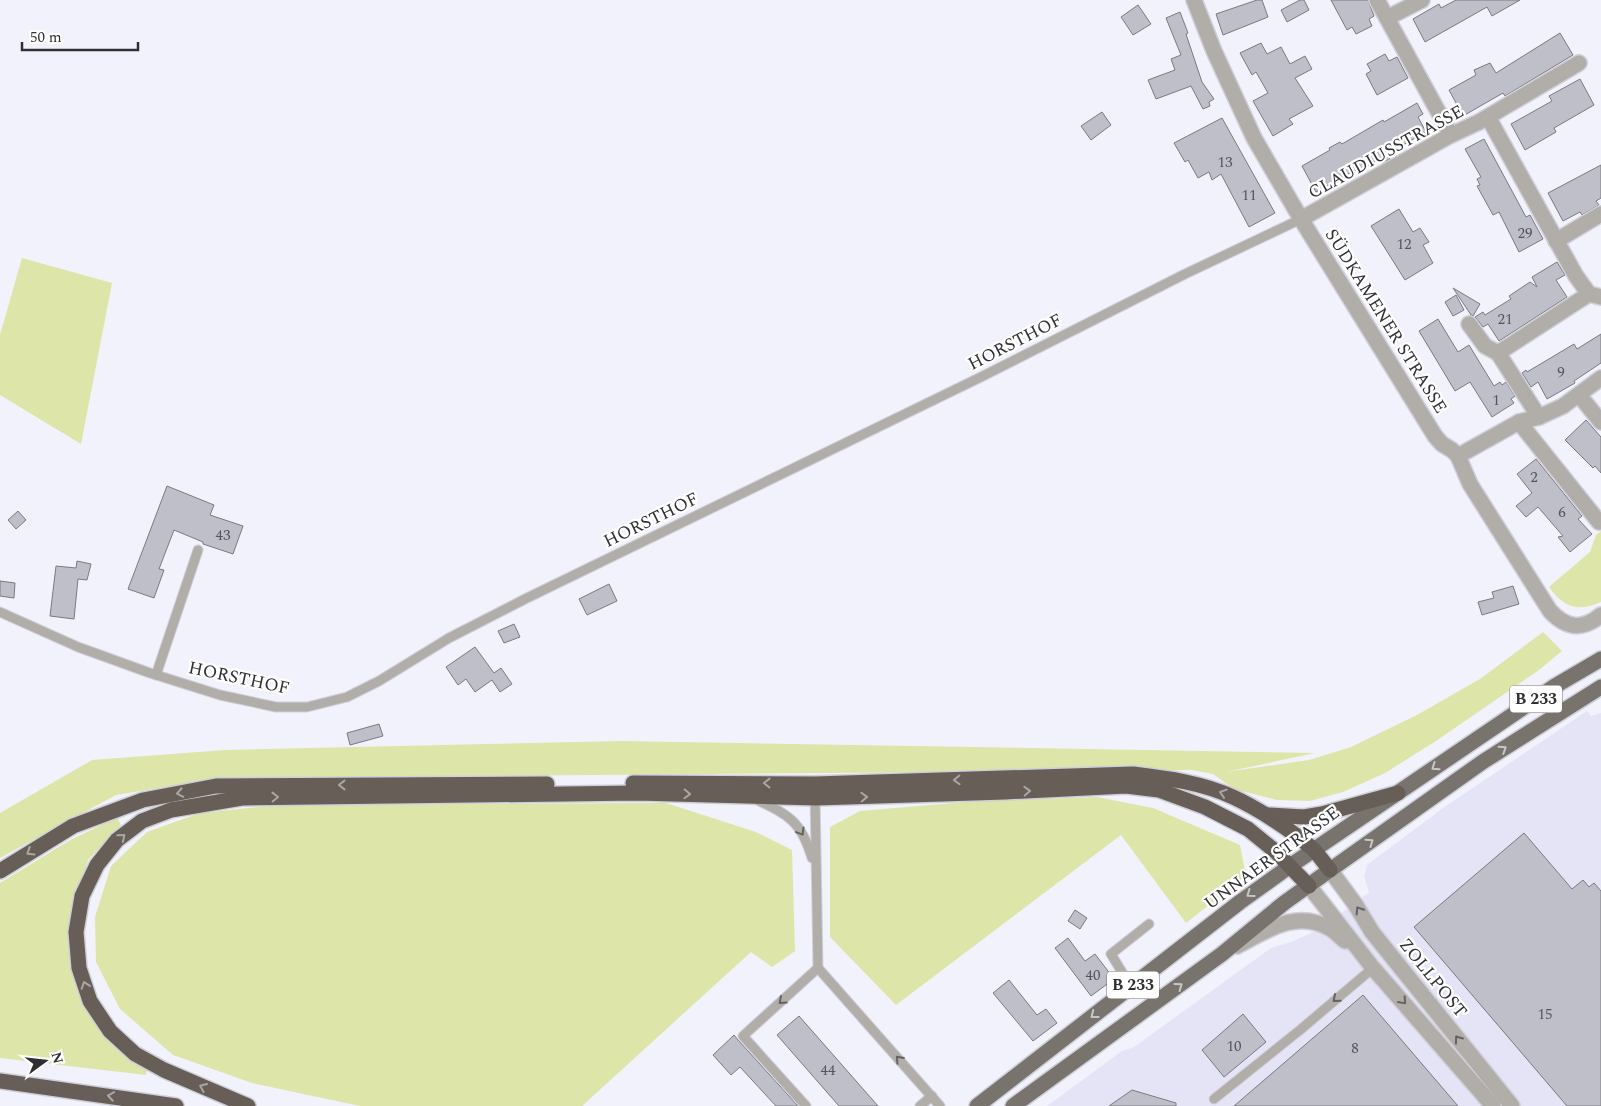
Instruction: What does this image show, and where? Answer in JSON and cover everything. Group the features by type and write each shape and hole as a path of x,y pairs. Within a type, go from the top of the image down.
{"highway":[{"path":"248,1106 164,1070 134,1054 110,1031 90,1001 79,968 76,932 82,896 96,865 117,840 142,821 171,810 242,798 638,793 748,796 1133,774 1162,777 1232,796 1266,815 1314,850 1330,870"},
{"path":"0,870 73,826 143,800 216,786 684,782 815,791 1005,792 1126,786 1159,790 1205,806 1248,829 1290,866 1309,886"},
{"path":"1266,815 1304,817 1322,814 1398,793"},
{"path":"0,1080 176,1106"}],"main road":[{"name":"UNNAER STRASSE","path":"977,1106 1240,902 1290,866 1555,686 1601,659"},
{"name":"B 233","path":"1013,1106 1222,954 1284,903 1330,870 1484,761 1601,688"}],"street":[{"name":"SÜDKAMENER STRASSE","path":"1194,0 1214,51 1254,138 1301,219 1435,436 1458,456 1470,484 1550,611 1557,619 1577,626 1586,625 1601,615"},
{"path":"1377,0 1451,135"},
{"path":"1388,18 1422,0"},
{"name":"CLAUDIUSSTRASSE","path":"1301,219 1451,135 1488,117 1579,63"},
{"name":"CLAUDIUSSTRASSE","path":"1488,117 1576,276 1595,295 1498,353"},
{"path":"1556,241 1601,214"},
{"path":"1470,324 1485,346 1498,353 1539,417"},
{"path":"1458,456 1519,422 1539,417 1563,406 1601,378"},
{"path":"1579,394 1601,422"},
{"path":"1519,422 1599,522"},
{"name":"ZOLLPOST","path":"1330,870 1355,904 1372,932 1512,1106"},
{"name":"ZOLLPOST","path":"1309,886 1373,968 1493,1106"},
{"name":"ZOLLPOST","path":"1222,954 1292,920 1313,922 1329,928 1360,951"}],"lane":[{"name":"HORSTHOF","path":"0,612 78,647 156,675 220,695 276,706 307,707 347,697 379,681 449,638 981,377 1185,274 1301,219"},
{"path":"156,675 198,550"},
{"path":"815,791 818,968 940,1106"},
{"path":"748,796 790,816 802,830 816,869"},
{"path":"1131,987 1111,954 1149,924"},
{"path":"806,1106 743,1036 818,968"},
{"path":"1214,1098 1238,1081 1373,968"},
{"path":"920,1106 932,1096"}],"shaded area":[{"path":"1587,711 1591,716 1601,713 1601,1106 1047,1106 1122,1051 1134,1047 1271,948 1291,942 1322,928 1369,892 1364,877 1367,865 1443,808"}],"green space":[{"path":"22,258 112,283 81,444 0,395 0,335"},
{"path":"1601,531 1601,602 1585,607 1566,604 1549,587 1590,552 1596,535"},
{"path":"1543,632 1562,651 1539,670 1436,741 1385,773 1343,792 1310,801 1277,800 1234,789 1213,774 1192,770 220,778 116,795 0,858 0,813 92,760 225,750 622,741 1315,753 1226,772 1309,760 1351,747 1417,715 1480,679"},
{"path":"1097,797 1153,808 1240,845 1246,876 1186,923 1121,835 896,1005 830,937 830,827 860,811 977,801"},
{"path":"666,803 756,832 792,850 795,951 772,967 751,952 582,1106 360,1106 252,1083 173,1055 120,1009 96,962 95,917 111,866 147,832 200,813 278,805"},
{"path":"117,818 121,825 88,860 73,913 73,970 147,1068 146,1075 0,1058 0,883 72,839"}],"building":[{"path":"1262,0 1268,17 1223,35 1216,14"},
{"path":"1300,0 1304,0 1309,10 1287,22 1281,10"},
{"path":"1331,0 1368,0 1374,16 1369,19 1372,26 1356,34 1352,27 1347,30"},
{"path":"1456,0 1520,0 1492,16 1487,7 1425,42 1413,19 1439,4 1441,8"},
{"path":"1138,5 1151,24 1133,35 1121,17"},
{"path":"1180,12 1202,82 1214,99 1209,102 1210,106 1203,109 1191,86 1156,99 1148,80 1175,70 1171,59 1181,55 1166,18"},
{"path":"1560,33 1573,55 1505,96 1503,93 1463,116 1449,90 1476,75 1474,70 1490,63 1496,73"},
{"path":"1261,43 1267,54 1281,47 1290,64 1305,56 1312,69 1295,78 1313,106 1289,119 1293,124 1273,136 1253,101 1268,93 1256,72 1252,75 1240,53"},
{"path":"1385,54 1389,61 1397,57 1408,78 1377,95 1366,74 1371,71 1367,64"},
{"path":"1580,79 1594,105 1554,128 1556,132 1525,150 1511,124 1552,101 1549,96"},
{"path":"1417,103 1423,114 1418,117 1426,132 1387,154 1390,159 1382,163 1377,158 1378,160 1357,172 1355,170 1316,192 1302,166 1330,150 1329,148 1340,142 1342,144"},
{"path":"1102,112 1111,125 1091,140 1081,126"},
{"path":"1222,118 1275,213 1249,227 1221,174 1212,180 1209,172 1198,178 1188,160 1185,162 1174,143"},
{"path":"1484,139 1526,217 1530,215 1543,239 1519,252 1499,212 1493,215 1477,186 1480,185 1477,179 1481,177 1465,149"},
{"path":"1601,165 1601,198 1596,201 1599,205 1582,215 1580,212 1563,221 1548,193"},
{"path":"1399,209 1413,232 1420,228 1429,242 1423,245 1433,263 1405,280 1371,226"},
{"path":"1557,262 1565,275 1556,280 1567,297 1499,341 1488,324 1483,327 1475,317 1483,312 1485,315 1511,299 1509,296 1530,282 1537,287 1532,277"},
{"path":"1453,288 1480,304 1473,316 1471,315"},
{"path":"1456,295 1464,310 1453,316 1445,302"},
{"path":"1438,319 1458,352 1469,345 1494,386 1500,382 1502,385 1506,382 1515,396 1511,399 1514,403 1492,417 1470,382 1455,391 1419,331"},
{"path":"1601,334 1601,363 1574,381 1575,383 1547,399 1538,382 1531,387 1522,373 1526,370 1527,372 1574,344 1577,349"},
{"path":"1586,420 1601,437 1601,473 1595,466 1593,468 1565,440"},
{"path":"1536,459 1582,516 1578,519 1592,534 1570,552 1558,537 1563,536 1538,507 1526,517 1516,506 1532,493 1517,474"},
{"path":"167,486 214,505 210,515 243,526 233,554 203,544 203,542 174,530 159,569 164,570 154,598 128,589"},
{"path":"18,511 26,520 16,529 8,520"},
{"path":"77,561 91,564 87,580 78,579 74,619 50,616 56,566 76,568"},
{"path":"0,581 15,583 14,598 0,596"},
{"path":"609,584 617,601 587,615 579,599"},
{"path":"1513,586 1519,604 1482,615 1478,602 1494,598 1492,592"},
{"path":"514,624 520,637 504,643 498,631"},
{"path":"475,647 494,673 501,668 512,684 500,692 492,680 475,692 466,679 458,685 446,667"},
{"path":"379,724 383,736 350,745 347,733"},
{"path":"1524,833 1572,889 1583,880 1589,887 1594,883 1601,891 1601,1106 1567,1106 1414,927"},
{"path":"1075,910 1087,918 1080,929 1068,921"},
{"path":"1068,938 1085,961 1095,954 1114,979 1091,996 1055,948"},
{"path":"1009,980 1037,1015 1046,1009 1057,1023 1033,1041 993,993"},
{"path":"1363,995 1458,1106 1234,1106"},
{"path":"1243,1014 1266,1042 1224,1077 1202,1050"},
{"path":"799,1016 878,1106 839,1106 777,1035"},
{"path":"734,1035 798,1106 776,1106 740,1067 731,1075 713,1055"},
{"path":"1132,1090 1176,1103 1176,1106 1109,1106"}]}
